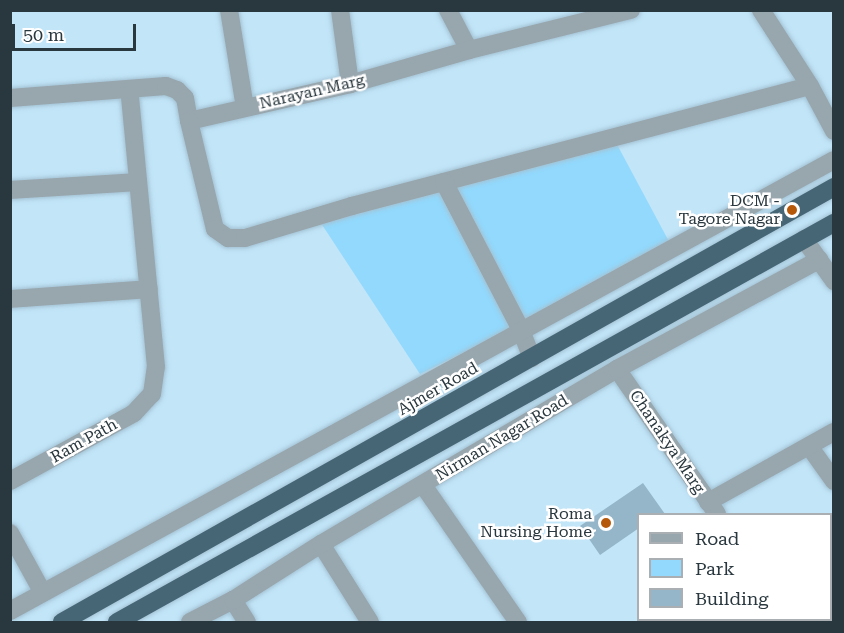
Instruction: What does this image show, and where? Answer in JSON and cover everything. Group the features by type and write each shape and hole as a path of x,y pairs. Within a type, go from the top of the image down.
{"highway":[{"name":"Ajmer Road","path":"62,622 834,187"},
{"path":"117,622 834,223"}],"street":[{"path":"229,10 245,108"},
{"path":"340,10 350,84"},
{"path":"448,10 468,50"},
{"name":"Narayan Marg","path":"189,121 350,84 593,15 631,10"},
{"path":"761,10 810,86 834,131"},
{"path":"10,98 166,86 177,90 185,98 216,229 228,238 245,238 444,182 810,86"},
{"path":"10,299 148,289 129,88"},
{"path":"10,611 834,160"},
{"path":"10,190 138,182"},
{"path":"444,182 521,330 531,358"},
{"path":"804,239 834,280"},
{"name":"Nirman Nagar Road","path":"190,622 233,600 321,544 618,369 819,260"},
{"name":"Ram Path","path":"10,481 134,413 152,394 156,367 148,289"},
{"name":"Chanakya Marg","path":"618,369 713,508"},
{"path":"713,508 834,432"},
{"path":"810,446 834,481"},
{"path":"423,485 518,622"},
{"path":"10,533 43,593"},
{"path":"321,544 370,622"},
{"path":"233,600 247,622"}],"green space":[{"path":"613,137 673,249 420,374 317,217"}],"building":[{"path":"643,483 664,513 637,513 637,529 600,555 580,526"}],"place":[{"name":"DCM - Tagore Nagar","path":"792,210"},
{"name":"Roma Nursing Home","path":"606,523"}]}
